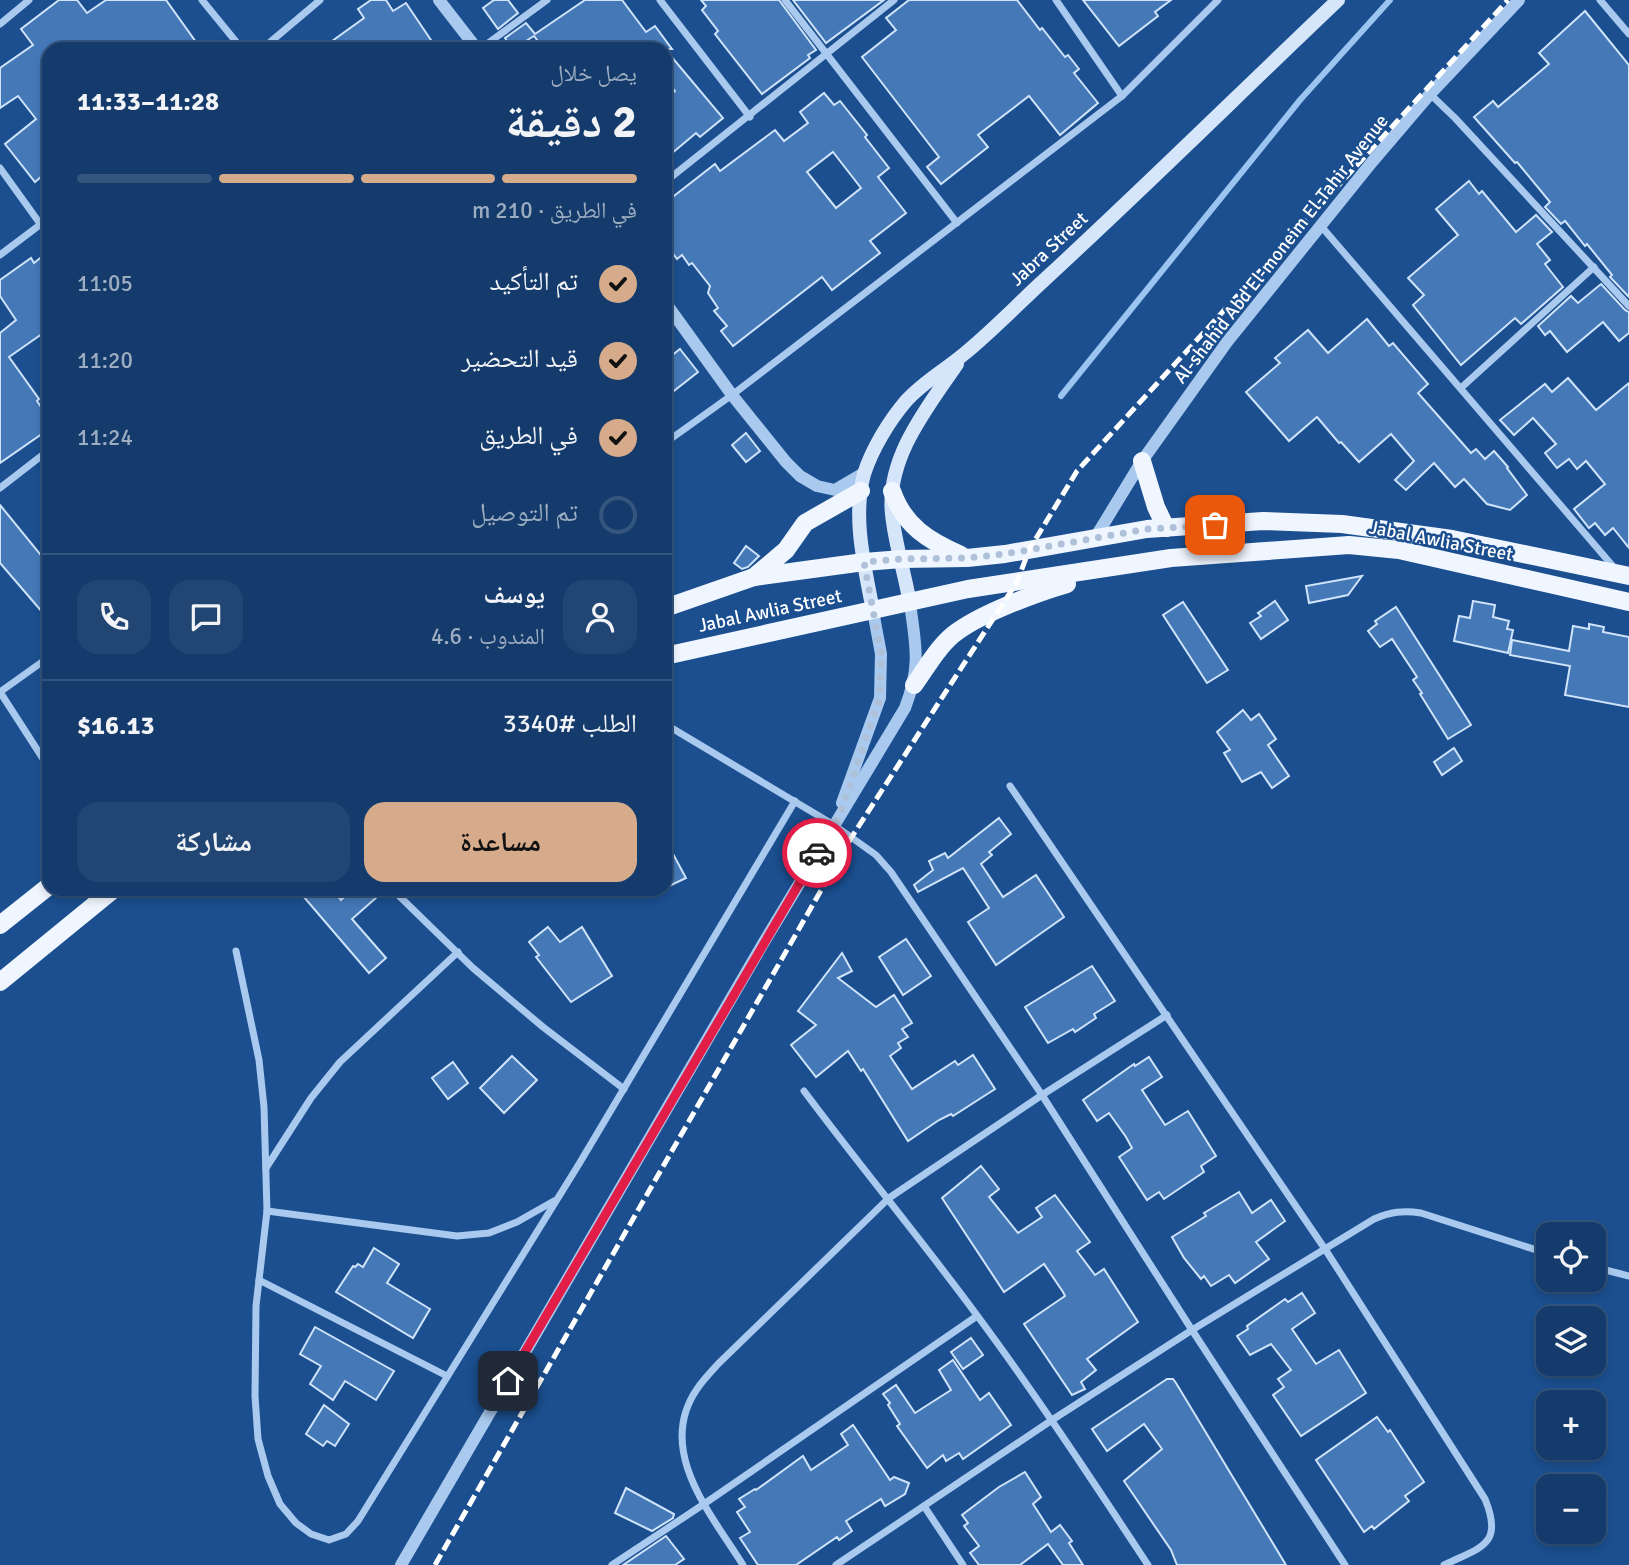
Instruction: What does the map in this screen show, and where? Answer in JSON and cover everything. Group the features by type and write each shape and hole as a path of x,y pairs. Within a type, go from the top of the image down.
{"main road":[{"name":"Jabra Street","path":"873,611 860,519 863,482 889,424 908,400 932,377 963,354 1104,225 1338,0"},
{"path":"910,604 891,512 892,491 898,465 909,438 963,354"},
{"path":"1142,461 1156,507 1166,528"},
{"path":"754,578 786,550 805,523 863,482"},
{"path":"892,491 898,508 916,530 938,545 967,558"},
{"name":"Jabal Awlia Street","path":"672,606 754,578 864,562 967,558 1166,528 1264,522 1342,524 1452,539 1624,575"},
{"name":"Jabal Awlia Street","path":"672,654 910,604 968,589 1121,568 1171,558 1349,545 1399,550 1629,603"},
{"path":"914,685 957,631 1044,591 1121,568"},
{"path":"0,925 42,892"},
{"path":"0,982 105,896"}],"street":[{"path":"0,24 29,0"},
{"path":"202,0 236,42"},
{"path":"270,42 320,0"},
{"path":"439,0 472,42"},
{"path":"488,42 547,0"},
{"path":"660,0 750,117"},
{"path":"785,0 957,223"},
{"path":"672,177 894,0"},
{"path":"1056,0 1122,96"},
{"path":"672,438 1122,96 1218,0"},
{"name":"Al-shahid Abd El-moneim El-Tahir Avenue","path":"1095,538 1142,461 1235,333 1430,94 1519,0"},
{"path":"1600,0 1629,34"},
{"path":"1430,94 1629,306"},
{"path":"0,169 41,225 0,255"},
{"path":"1321,226 1624,575"},
{"path":"1462,387 1594,267"},
{"path":"672,312 732,395 800,476 817,486 835,489 863,482"},
{"path":"0,488 42,455"},
{"path":"401,1565 757,954 905,708 914,685 917,654 910,604"},
{"path":"836,821 880,698 881,654 873,611"},
{"path":"42,662 0,692 42,757"},
{"path":"672,728 795,801 836,821 876,855 891,872 1042,1095 1346,1565"},
{"path":"1010,786 1325,1249 1485,1499 1492,1515 1494,1529 1491,1539 1484,1546 1444,1565"},
{"path":"236,951 259,1060 264,1107 267,1211 256,1306 255,1396 258,1439 268,1476 280,1504 296,1523 311,1534 329,1540 346,1534 358,1521 624,1089 795,801"},
{"path":"398,896 457,952 543,1027 624,1089"},
{"path":"265,1169 311,1098 340,1062 457,952"},
{"path":"743,1565 704,1504 686,1469 681,1442 684,1419 696,1391 718,1364 889,1199 1042,1095 1167,1015"},
{"path":"804,1091 977,1315 1052,1420 1147,1565"},
{"path":"267,1211 457,1236 489,1233 517,1222 557,1199"},
{"path":"836,1565 846,1562 1052,1420 1192,1330 1387,1213 1421,1213 1536,1250"},
{"path":"1606,1270 1629,1276"},
{"path":"259,1280 447,1376"},
{"path":"612,1565 977,1315"},
{"path":"924,1506 963,1565"}],"building":[{"path":"59,0 77,0 87,13 106,0 166,0 196,42 42,42 42,176 35,182 5,144 36,119 18,96 0,108 0,68 33,45 21,29"},
{"path":"371,0 386,0 393,11 406,3 432,42 331,42 364,18 358,9"},
{"path":"494,0 508,0 518,13 498,29 483,8"},
{"path":"585,0 622,0 646,32 655,26 667,42 539,42 534,36 524,42 508,42 505,38 526,23 535,34"},
{"path":"701,0 779,0 816,50 808,55 810,58 762,94 715,34 718,31 702,10 706,6"},
{"path":"793,0 884,0 826,43"},
{"path":"909,0 1017,0 1065,57 1068,55 1079,69 1074,73 1098,103 1060,135 1029,96 978,135 988,147 941,184 927,167 939,157 862,57 896,30 886,18"},
{"path":"1083,0 1171,0 1155,12 1158,16 1119,46"},
{"path":"1585,11 1629,65 1629,297 1610,277 1612,275 1587,244 1585,246 1565,221 1561,224 1545,207 1550,202 1474,117 1493,101 1498,107 1549,64 1539,53"},
{"path":"672,57 723,118 700,137 696,133 672,153 672,93 675,91 672,87"},
{"path":"824,93 834,105 840,101 889,168 878,177 906,213 870,241 880,253 832,290 822,277 733,346 721,331 727,326 714,311 718,308 708,293 710,286 692,263 689,265 682,255 677,259 672,252 672,198 715,164 720,171 775,130 784,141 808,123 800,112","holes":["833,152 861,188 836,208 807,172"]},
{"path":"1469,181 1479,194 1482,191 1516,232 1536,215 1552,232 1537,244 1550,260 1545,264 1563,287 1521,324 1515,318 1461,365 1413,305 1424,295 1408,278 1458,235 1436,209"},
{"path":"42,257 42,334 9,357 39,399 37,401 42,408 42,434 0,463 0,333 16,320 0,296 0,280 31,258 34,263"},
{"path":"1601,284 1629,312 1629,333 1619,341 1603,322 1567,352 1550,331 1545,335 1538,326 1571,296 1578,303"},
{"path":"1367,319 1389,346 1393,343 1428,384 1418,393 1471,453 1476,449 1485,459 1494,451 1508,467 1527,495 1510,510 1487,504 1464,479 1455,487 1434,463 1406,490 1395,480 1414,461 1391,434 1359,462 1317,417 1289,441 1246,392 1280,363 1275,358 1308,330 1328,353"},
{"path":"680,349 698,372 672,392 672,355"},
{"path":"1568,378 1596,410 1629,383 1629,548 1613,528 1605,535 1595,523 1589,528 1574,509 1605,484 1586,461 1577,469 1569,459 1557,468 1545,453 1556,444 1533,418 1514,435 1500,420 1545,384 1552,392"},
{"path":"746,433 760,451 746,462 732,445"},
{"path":"0,505 42,556 42,612 0,563"},
{"path":"746,546 759,556 742,569 734,563"},
{"path":"1362,576 1348,595 1309,603 1306,586"},
{"path":"1275,601 1288,620 1261,639 1250,623 1261,616 1258,613"},
{"path":"1473,601 1495,605 1493,617 1509,621 1507,629 1513,630 1508,653 1454,641 1459,616 1470,618"},
{"path":"1183,602 1228,670 1207,683 1163,615"},
{"path":"1396,607 1471,725 1448,739 1413,680 1417,677 1392,639 1380,647 1368,631 1377,624 1375,621"},
{"path":"1589,624 1604,627 1603,632 1629,637 1629,707 1565,695 1570,666 1510,655 1512,640 1569,651 1573,626 1589,629"},
{"path":"1243,710 1251,720 1259,714 1276,739 1268,745 1289,776 1272,788 1261,772 1242,782 1224,753 1230,750 1217,732"},
{"path":"1454,748 1462,761 1442,775 1434,762"},
{"path":"999,818 1011,834 989,852 992,855 981,864 1003,897 1036,875 1064,917 996,965 968,922 989,908 963,868 918,892 914,885 933,870 929,861 945,853 948,858"},
{"path":"672,852 686,878 672,885"},
{"path":"303,896 338,896 341,900 345,896 378,896 352,919 386,958 369,973"},
{"path":"548,927 560,942 582,927 612,976 571,1002 536,957 539,955 529,942"},
{"path":"906,939 931,976 903,995 879,957"},
{"path":"842,953 852,971 838,978 876,1007 894,995 912,1023 902,1029 908,1037 898,1043 901,1048 890,1056 912,1089 955,1061 958,1065 973,1055 995,1089 953,1116 951,1114 939,1120 908,1141 863,1069 861,1071 848,1051 816,1077 791,1045 816,1025 798,1011"},
{"path":"1092,966 1115,1001 1094,1014 1096,1018 1075,1032 1073,1029 1048,1043 1025,1007"},
{"path":"512,1056 537,1080 504,1113 480,1088"},
{"path":"1149,1057 1162,1077 1142,1090 1165,1125 1188,1111 1216,1156 1201,1166 1204,1172 1164,1199 1159,1192 1147,1200 1119,1157 1132,1148 1126,1137 1109,1113 1097,1121 1083,1100 1134,1064 1135,1066"},
{"path":"453,1062 468,1083 448,1099 432,1078"},
{"path":"981,1166 999,1189 989,1197 1018,1233 1042,1217 1036,1208 1055,1195 1090,1242 1077,1251 1095,1275 1104,1269 1138,1322 1087,1359 1096,1370 1081,1382 1085,1389 1072,1395 1024,1324 1065,1296 1063,1292 1044,1264 1004,1292 942,1198"},
{"path":"1239,1192 1252,1213 1271,1200 1285,1221 1256,1242 1269,1259 1235,1283 1229,1275 1211,1286 1204,1276 1201,1279 1184,1258 1172,1237"},
{"path":"374,1248 399,1264 387,1283 430,1309 413,1338 336,1292 353,1266 358,1264 363,1267"},
{"path":"1302,1293 1315,1313 1292,1329 1316,1364 1339,1350 1366,1393 1301,1436 1273,1395 1284,1387 1278,1379 1291,1370 1271,1344 1250,1355 1237,1336 1285,1299 1288,1302"},
{"path":"315,1327 394,1371 376,1400 345,1381 333,1400 310,1384 321,1366 300,1354"},
{"path":"971,1338 983,1355 963,1369 951,1352"},
{"path":"953,1360 980,1400 989,1393 1011,1425 963,1459 959,1453 946,1461 943,1455 927,1468 897,1426 900,1424 883,1394 896,1385 915,1413 951,1390 939,1370"},
{"path":"1167,1379 1173,1379 1176,1383 1286,1565 1177,1565 1171,1550 1124,1481 1162,1449 1144,1424 1107,1451 1092,1429"},
{"path":"324,1405 349,1424 335,1446 327,1441 323,1446 306,1434"},
{"path":"1377,1417 1388,1432 1390,1430 1424,1482 1405,1496 1409,1501 1374,1529 1372,1526 1364,1532 1316,1460"},
{"path":"853,1425 890,1480 894,1477 909,1483 905,1494 885,1506 881,1499 846,1521 852,1531 839,1540 837,1537 796,1565 758,1565 740,1538 750,1532 737,1512 745,1507 739,1499 803,1456 811,1470 848,1445 841,1434"},
{"path":"1025,1472 1041,1497 1033,1504 1051,1532 1060,1525 1072,1541 1069,1543 1083,1565 1063,1565 1048,1544 1020,1565 979,1565 970,1553 979,1546 964,1526 968,1523 962,1515 999,1487"},
{"path":"626,1488 674,1514 673,1518 652,1531 615,1513"},
{"path":"666,1536 684,1559 675,1565 623,1565"}],"waterway":[{"path":"1061,396 1300,100 1390,0"}],"railway":[{"path":"435,1565 851,838 1017,582 1029,550 1077,471 1508,0"}],"way so far":[{"path":"817,853 839,817 880,698 881,654 864,562 1005,554 1147,529 1215,525"}],"route":[{"path":"508,1381 817,853"}]}
